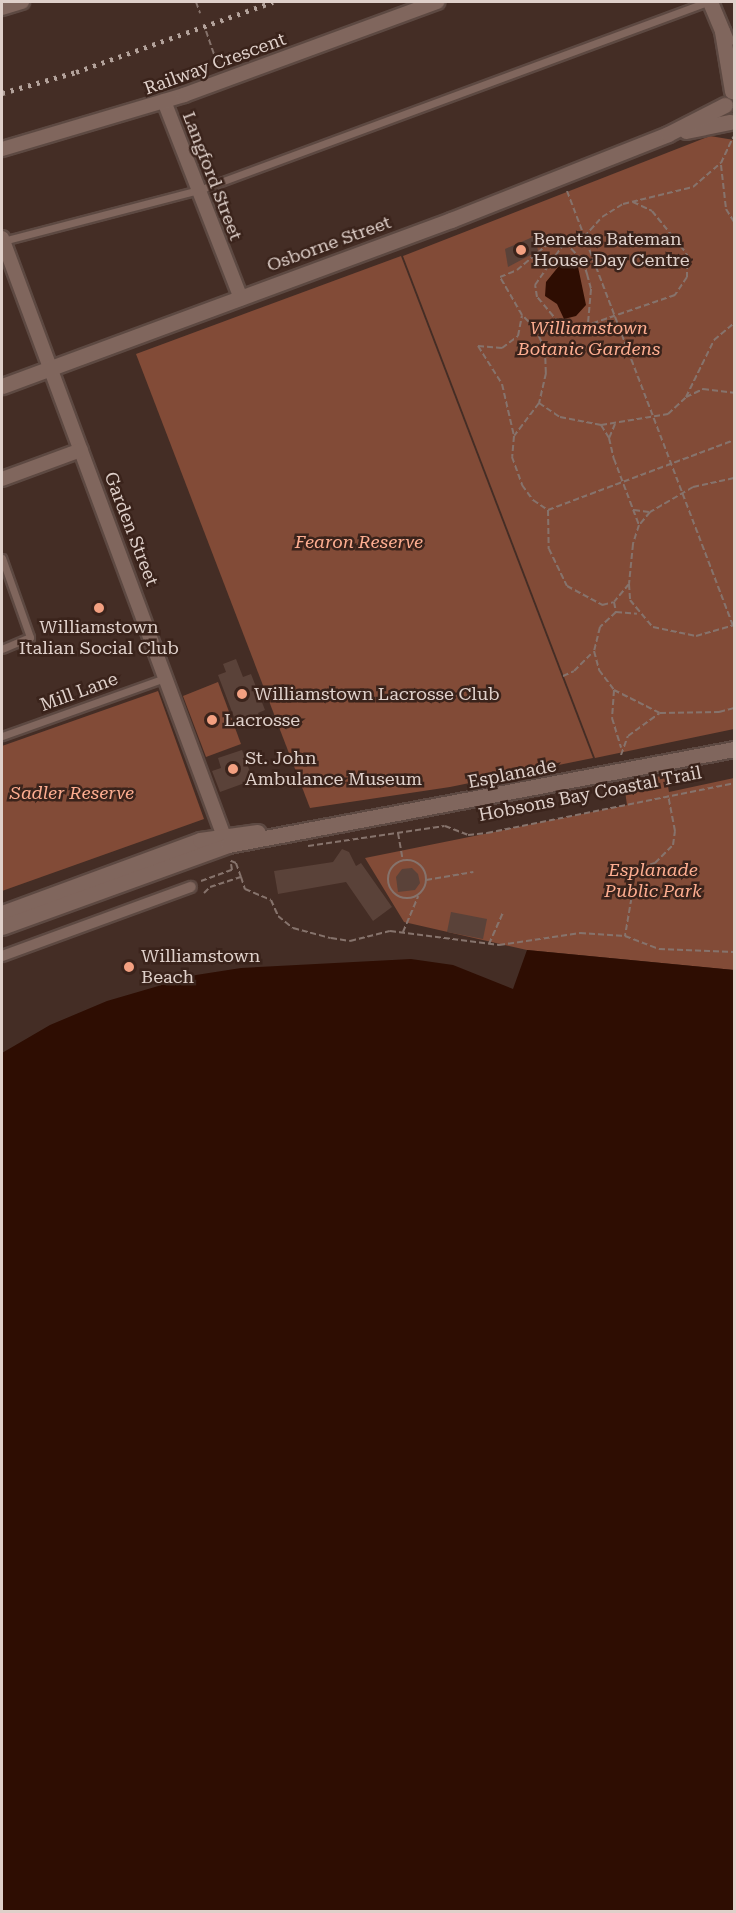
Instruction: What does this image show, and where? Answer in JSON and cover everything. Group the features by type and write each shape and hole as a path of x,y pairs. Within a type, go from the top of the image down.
{"street":[{"path":"2,8 22,2"},
{"name":"Railway Crescent","path":"2,149 164,102 437,2"},
{"path":"708,2 735,55"},
{"path":"722,31 733,90 725,105 733,127"},
{"name":"Langford Street","path":"164,102 241,297"},
{"name":"Osborne Street","path":"2,386 561,177 668,134 725,105"},
{"name":"Osborne Street","path":"668,134 733,127"},
{"name":"Garden Street","path":"2,240 230,848"},
{"path":"2,480 81,450"},
{"name":"Esplanade","path":"2,913 296,830 621,773 735,749"},
{"name":"Esplanade","path":"2,927 230,848"},
{"path":"2,956 191,887"}],"lane":[{"path":"2,240 199,190 708,2"},
{"path":"2,558 30,637 2,648"},
{"name":"Mill Lane","path":"2,736 167,677"}],"path":[{"path":"196,2 200,13"},
{"path":"206,31 222,81"},
{"path":"733,127 721,164 726,209 735,222"},
{"path":"514,436 539,404 546,373 545,350 535,328 522,315 500,277 517,270 548,244 584,237 602,217 633,202 693,187 721,164"},
{"path":"561,177 670,465 734,626 696,636 670,633 653,627 639,614 630,600 629,584 639,525 609,438 601,425"},
{"path":"535,328 562,334 588,328 614,316 675,295 687,277 687,254 671,230 652,211 633,202"},
{"path":"565,242 583,261 587,274 591,289 588,328"},
{"path":"562,334 559,323 537,297 535,285 565,242"},
{"path":"522,315 518,336 502,348 478,346 502,384 514,436 512,457 522,485 533,500 549,510"},
{"path":"686,397 714,340 735,323"},
{"path":"539,404 560,417 601,425 653,419 668,414 686,397 703,389 735,393"},
{"path":"609,438 615,424"},
{"path":"549,510 735,440"},
{"path":"639,525 650,512 681,492 735,478"},
{"path":"549,510 549,549 567,586 602,605 614,602 629,584"},
{"path":"634,510 650,512"},
{"path":"614,602 616,612"},
{"path":"639,614 616,612 600,627 594,651 599,670 614,690 660,713 719,712 735,708"},
{"path":"563,676 574,671 594,651"},
{"path":"614,690 612,718 621,748 621,773"},
{"path":"621,748 628,736 660,713"},
{"name":"Hobsons Bay Coastal Trail","path":"307,846 445,826 468,835 487,833 735,783"},
{"path":"633,870 655,863 673,845 675,831 668,796"},
{"path":"398,833 404,860"},
{"path":"191,887 232,870 230,848"},
{"path":"403,932 426,880 422,866 404,860"},
{"path":"404,860 392,868 389,885 399,897 418,895"},
{"path":"231,864 236,863 245,889 271,900 278,916 302,931 350,941 390,930 489,944 580,933 625,936 658,949 735,952"},
{"path":"426,880 473,872"},
{"path":"204,893 210,887 241,877"},
{"path":"625,936 633,889"},
{"path":"489,944 503,912"}],"green space":[{"name":"Williamstown Botanic Gardens","path":"710,136 734,140 734,729 595,758 403,256"},
{"name":"Fearon Reserve","path":"401,256 593,758 450,787 310,808 136,354"},
{"name":"Lacrosse","path":"218,682 241,744 206,757 183,696"},
{"name":"Sadler Reserve","path":"158,691 204,819 2,891 2,746"},
{"name":"Esplanade Public Park","path":"666,775 669,792 734,778 734,970 527,950 404,922 365,858 627,805 624,784"}],"shaded area":[{"path":"567,256 577,262 586,305 576,316 564,319 557,304 545,296 546,282"},
{"path":"527,950 734,970 734,1911 2,1911 2,1053 50,1025 107,1001 196,975 241,968 411,959 453,965 513,989"}],"building":[{"name":"Benetas Bateman House Day Centre","path":"535,236 538,251 508,267 505,249"},
{"name":"Williamstown Lacrosse Club","path":"236,659 243,677 251,674 265,710 258,713 262,722 244,729 242,724 237,725 218,675 226,672 223,664"},
{"name":"St. John Ambulance Museum","path":"242,750 253,780 220,792 212,771 221,768 218,758"},
{"path":"342,849 349,852 356,866 361,863 392,907 373,921 346,882 278,894 274,871 333,862"},
{"path":"412,868 418,874 420,883 415,890 398,892 396,877 402,869"},
{"path":"451,912 487,919 483,939 447,932"}],"railway":[{"path":"2,93 76,72 273,2"}],"place":[{"name":"Benetas Bateman House Day Centre","path":"521,250"},
{"name":"Williamstown Italian Social Club","path":"99,608"},
{"name":"Williamstown Lacrosse Club","path":"242,694"},
{"name":"Lacrosse","path":"212,720"},
{"name":"St. John Ambulance Museum","path":"233,769"},
{"name":"Williamstown Beach","path":"129,967"}]}
